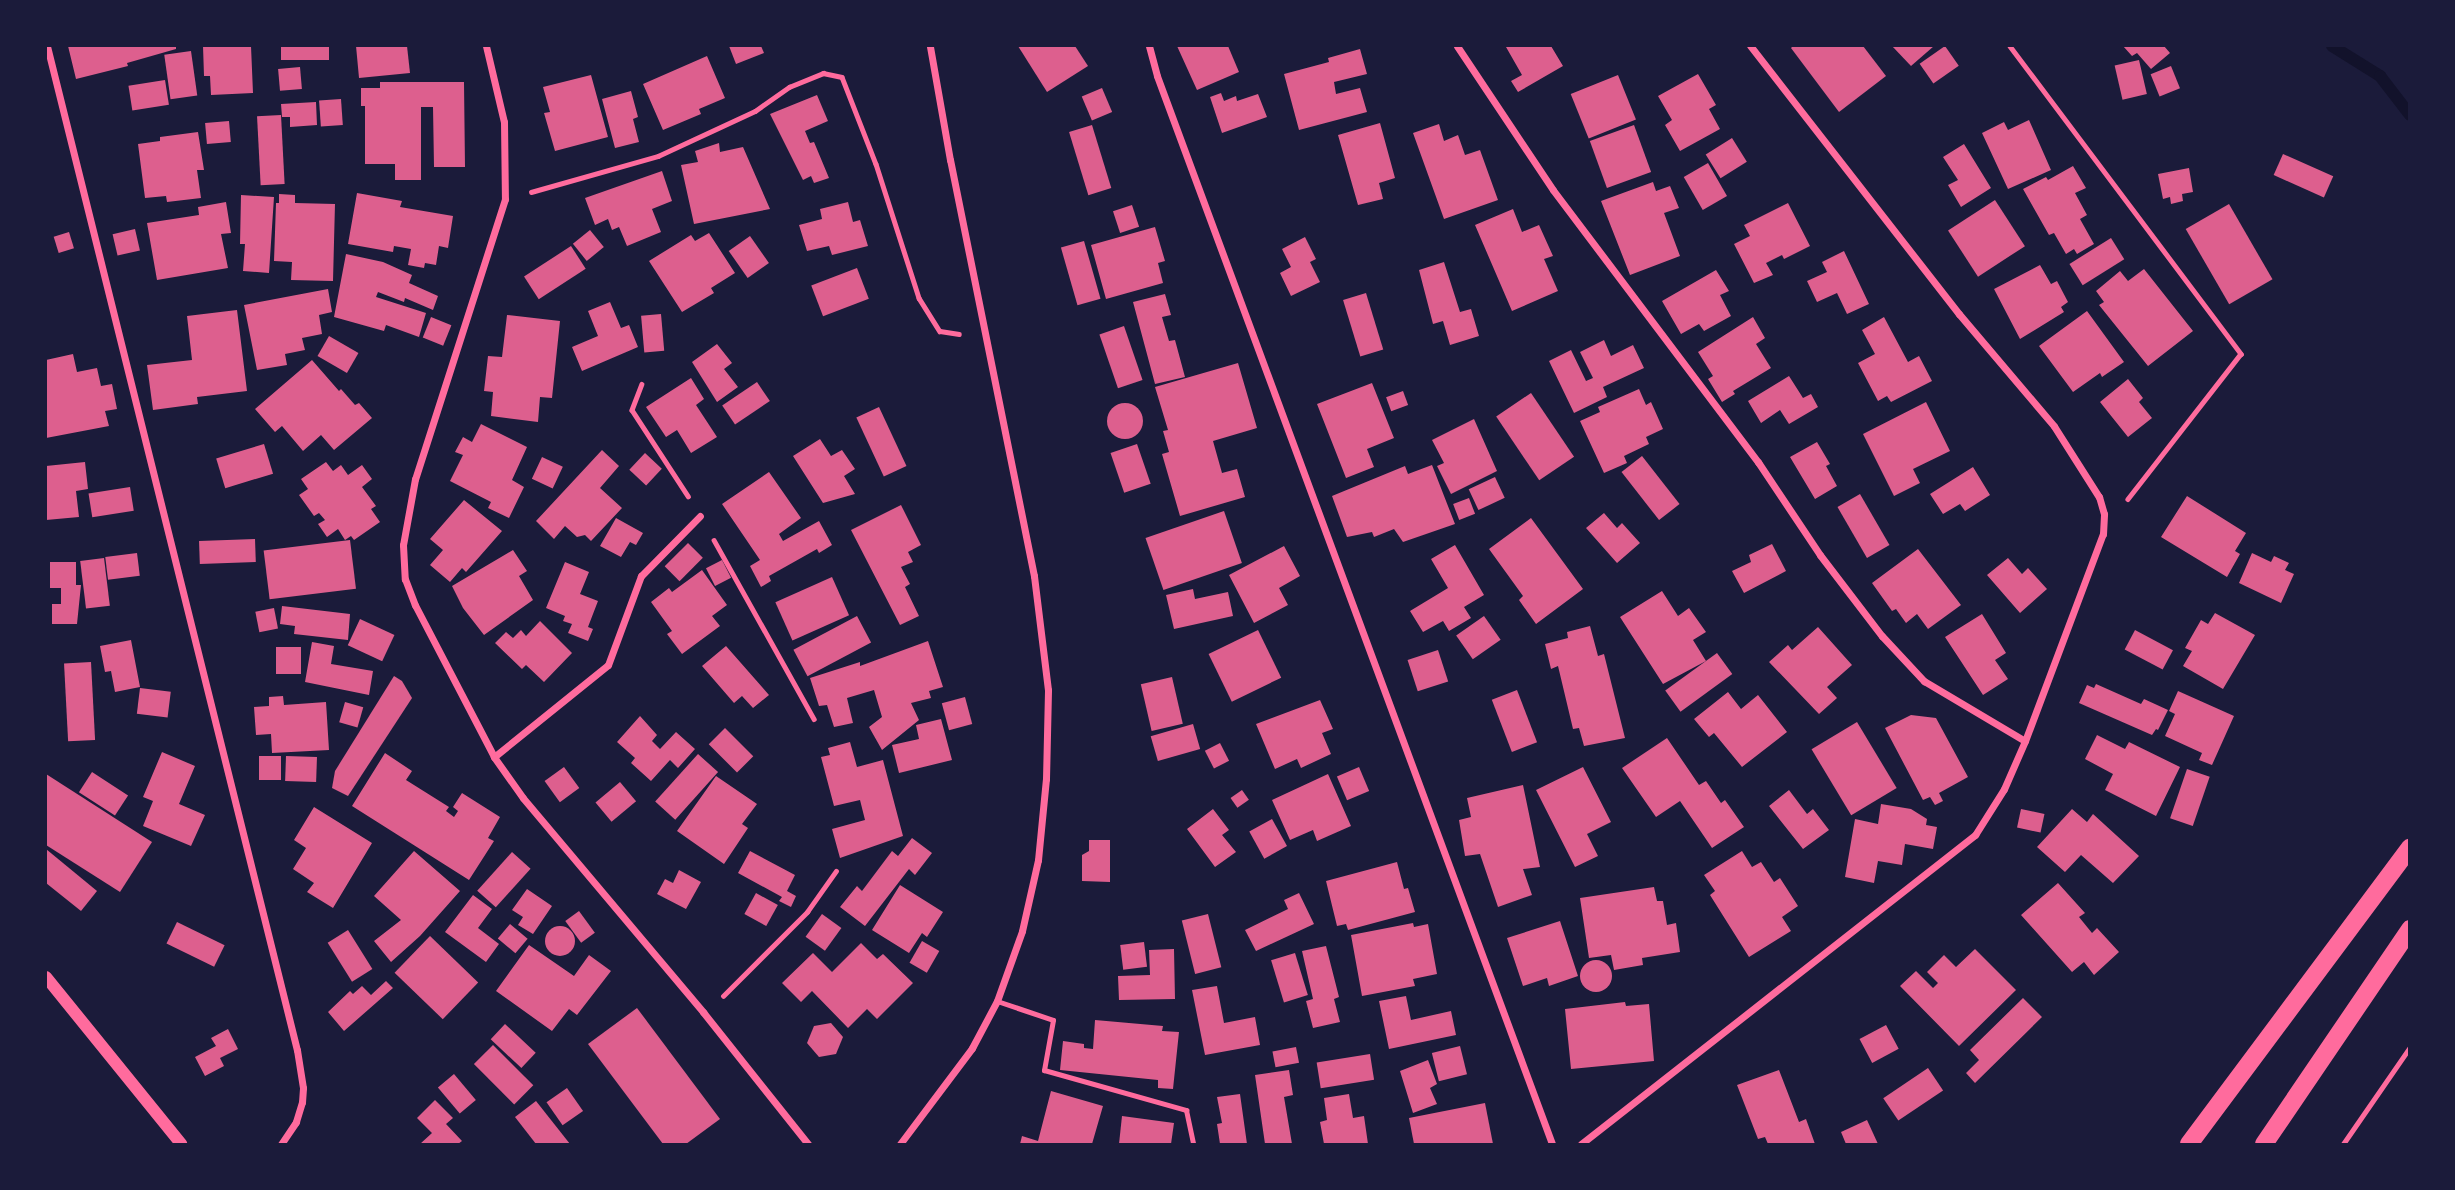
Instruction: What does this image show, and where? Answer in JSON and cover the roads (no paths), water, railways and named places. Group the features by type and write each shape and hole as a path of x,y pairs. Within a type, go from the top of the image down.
{"main road":[{"path":"2189,1144 2410,846"},
{"path":"2263,1144 2410,929"}],"street":[{"path":"47,46 296,1050 303,1088 302,1102 296,1122 281,1144"},
{"path":"486,46 504,122 505,199 415,479 403,545 405,579 415,606 494,757 566,853 703,1012 808,1144"},
{"path":"900,1144 972,1048 997,1001 1022,931 1038,860 1046,779 1048,690 1034,576 950,160 930,46"},
{"path":"1149,46 1161,88 1552,1144"},
{"path":"1457,46 1553,190 1758,462 1820,555 1882,636 1924,681 2025,741"},
{"path":"1581,1144 1975,835 2004,789 2025,741 2103,534 2104,514 2099,497 2054,426 1959,314 1749,46"},
{"path":"494,757 608,665 641,576 700,516"},
{"path":"46,977 181,1144"}],"lane":[{"path":"997,1001 1053,1020 1044,1070 1186,1110 1193,1144"},
{"path":"2343,1144 2410,1048"}],"waterway":[{"path":"2332,46 2380,76 2410,115"}]}
